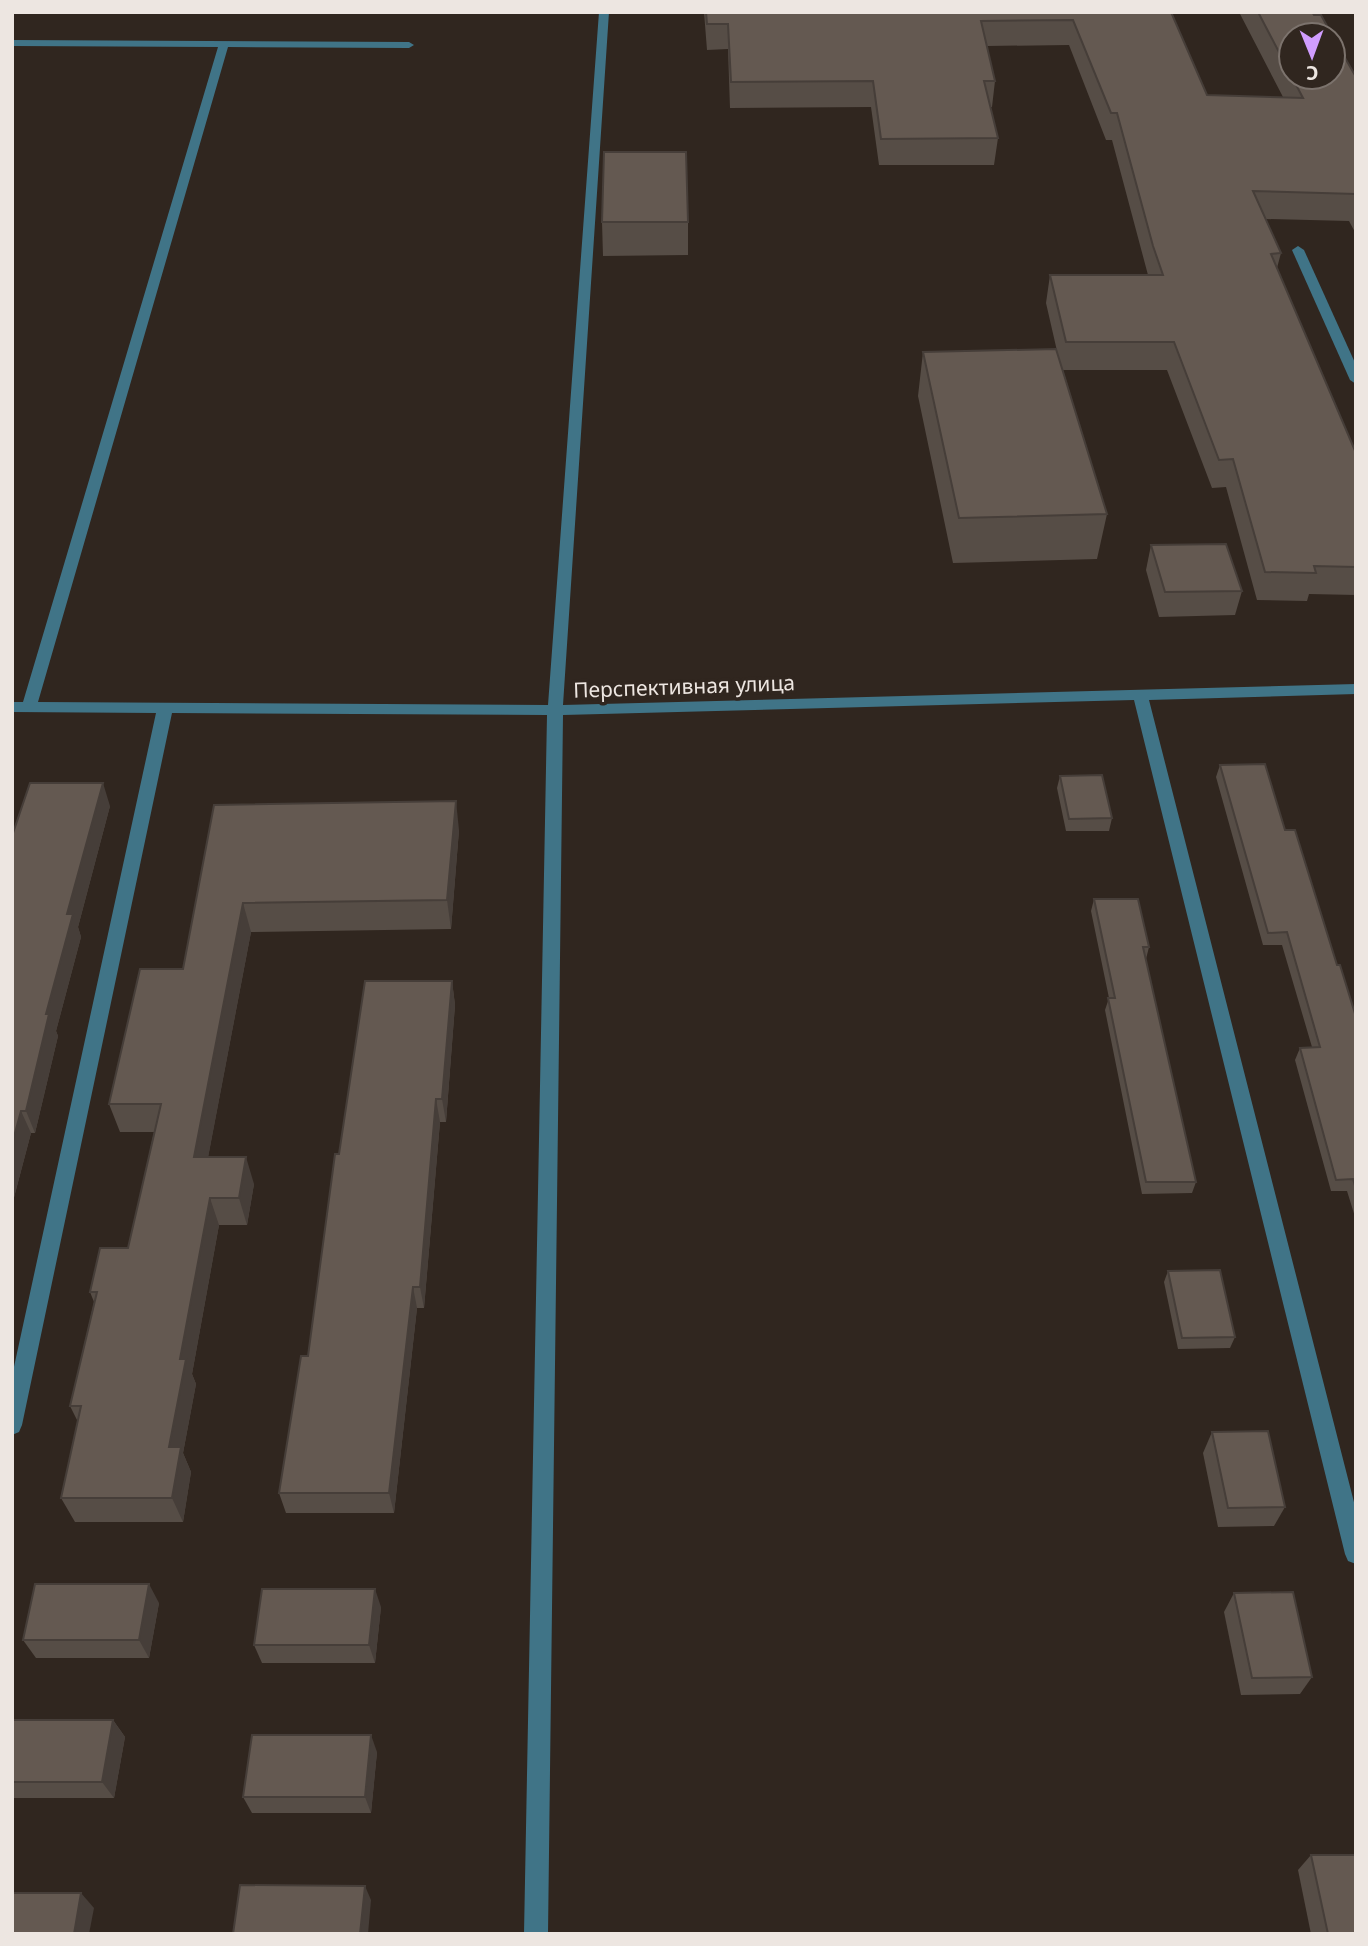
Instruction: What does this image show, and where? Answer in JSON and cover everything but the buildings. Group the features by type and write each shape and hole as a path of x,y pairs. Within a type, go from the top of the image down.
{"street":[{"path":"536,1934 555,710 604,12"},
{"path":"12,43 409,45"},
{"path":"29,707 224,44"},
{"path":"1297,250 1356,380"},
{"name":"Перспективная улица","path":"12,707 555,710 1356,689"},
{"path":"1140,695 1356,1554"},
{"path":"12,1425 165,708"}]}
